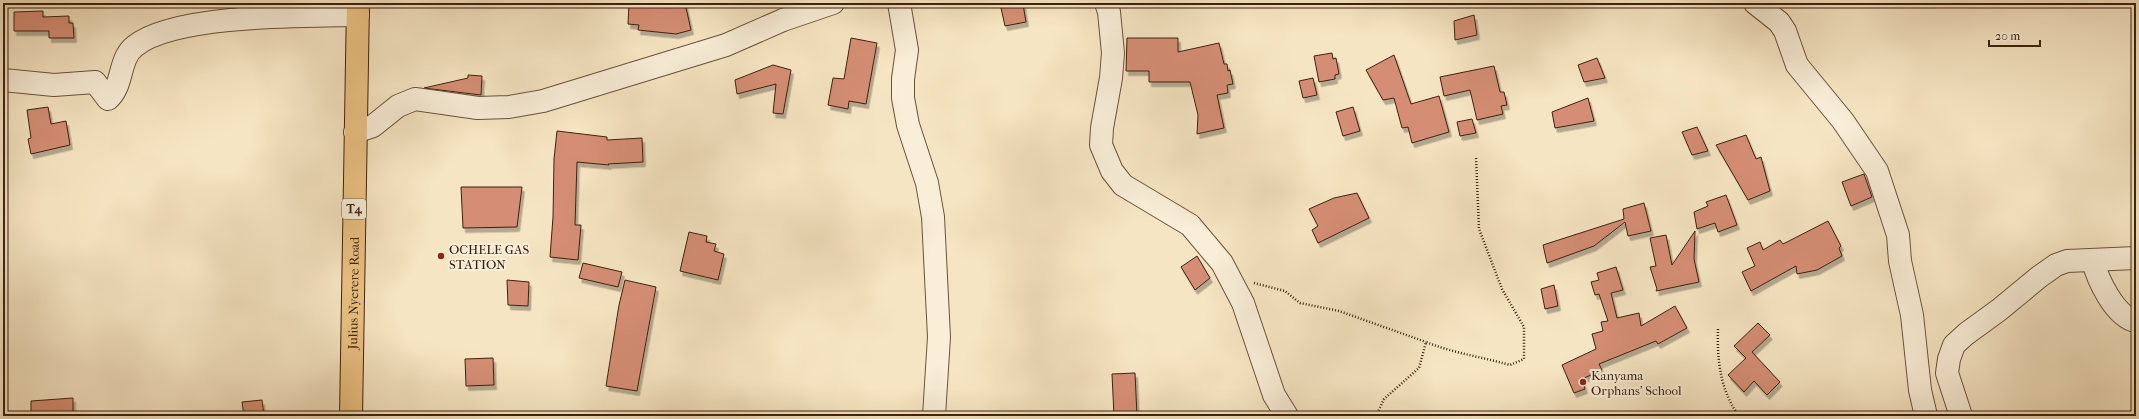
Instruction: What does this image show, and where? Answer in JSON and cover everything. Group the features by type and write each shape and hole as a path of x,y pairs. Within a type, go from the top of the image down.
{"highway":[{"name":"Julius Nyerere Road","path":"351,416 358,9"}],"street":[{"path":"355,132 373,126 398,106 415,99 478,108 509,107 543,101 726,45 783,20 833,3"},
{"path":"899,3 907,50 903,79 903,98 908,125 927,182 933,217 939,337 934,416"},
{"path":"1106,3 1113,53 1111,78 1102,128 1101,145 1112,171 1123,185 1190,225 1222,263 1243,303 1274,395 1287,416"},
{"path":"1755,3 1779,22 1785,31 1797,65 1843,121 1877,171 1898,235 1900,261 1912,315 1920,390 1926,416"},
{"path":"3,80 54,85 95,82 108,99 117,89 129,52 139,43 163,32 218,21 358,9"},
{"path":"1961,416 1947,373 1949,359 1954,345 2056,265 2067,261 2136,258"},
{"path":"2093,260 2096,273 2117,308 2126,316 2136,321"}],"path":[{"path":"1229,277 1285,291 1300,303 1340,311 1450,352 1481,357 1510,365 1524,359 1524,327 1502,289 1479,229 1476,157"},
{"path":"1718,329 1717,352 1724,388 1732,406 1739,416"},
{"path":"1376,416 1384,399 1419,368 1426,342"}],"building":[{"path":"635,3 685,3 691,30 676,34 638,30 639,25 628,24 629,4 635,5"},
{"path":"1023,4 1026,22 1005,26 1001,8"},
{"path":"43,11 43,17 69,16 69,23 73,23 74,38 49,38 49,31 14,31 14,12"},
{"path":"1474,15 1477,35 1455,40 1454,21"},
{"path":"851,38 877,43 866,104 849,101 848,109 828,105 833,78 844,79"},
{"path":"1127,38 1178,38 1178,52 1219,43 1224,64 1227,64 1228,71 1230,70 1233,84 1227,85 1228,93 1217,95 1224,128 1197,134 1198,115 1190,82 1149,82 1149,71 1126,71"},
{"path":"1332,53 1333,59 1336,58 1339,74 1335,75 1335,79 1319,82 1314,56"},
{"path":"1394,55 1411,104 1439,96 1449,132 1412,143 1408,127 1402,128 1394,98 1383,100 1366,70"},
{"path":"1597,58 1605,78 1584,82 1578,65"},
{"path":"773,65 791,70 783,114 773,113 776,84 737,94 735,80"},
{"path":"1494,66 1500,92 1504,92 1507,105 1501,106 1503,114 1477,120 1470,90 1444,96 1440,77"},
{"path":"468,75 482,76 481,95 424,88 468,78"},
{"path":"1313,78 1317,95 1303,98 1299,81"},
{"path":"1588,98 1594,121 1555,128 1552,112"},
{"path":"48,107 51,124 66,121 70,145 31,154 28,139 31,138 27,110"},
{"path":"1353,107 1360,131 1343,136 1336,112"},
{"path":"1472,119 1476,133 1460,136 1457,122"},
{"path":"1697,127 1708,151 1692,155 1682,132"},
{"path":"557,131 607,137 607,140 642,138 643,162 608,164 609,165 577,162 575,225 581,225 578,260 550,257 553,217 554,159"},
{"path":"1746,135 1756,159 1761,157 1770,191 1748,200 1716,145"},
{"path":"1864,174 1872,197 1851,206 1842,182"},
{"path":"461,187 522,187 517,227 463,228"},
{"path":"1357,193 1369,218 1318,243 1312,230 1318,226 1309,209 1334,198"},
{"path":"1726,195 1737,225 1718,232 1715,223 1697,229 1694,212 1708,206 1706,202"},
{"path":"1644,203 1651,231 1628,236 1625,222 1594,246 1547,263 1543,245 1624,219 1623,209"},
{"path":"1828,221 1841,246 1839,248 1842,256 1817,270 1797,274 1796,266 1751,291 1742,272 1755,266 1747,248 1760,242 1763,250 1780,240 1783,244"},
{"path":"1695,231 1694,259 1699,282 1656,291 1657,289 1650,267 1656,266 1650,238 1666,235 1672,265"},
{"path":"689,232 707,236 706,242 716,244 714,251 724,254 718,280 680,271"},
{"path":"1197,256 1210,278 1195,290 1181,267"},
{"path":"583,263 622,272 618,287 579,278"},
{"path":"1616,267 1623,290 1611,293 1617,318 1639,313 1641,326 1675,306 1687,328 1658,344 1656,341 1599,364 1602,370 1582,379 1585,389 1574,393 1562,365 1596,349 1592,334 1603,331 1601,322 1608,321 1599,294 1595,295 1591,282 1599,280 1597,273"},
{"path":"507,280 529,282 528,306 508,305"},
{"path":"625,280 656,287 637,391 606,386 619,305"},
{"path":"1554,285 1558,306 1545,309 1541,289"},
{"path":"1758,323 1770,335 1752,352 1780,382 1767,395 1754,381 1744,392 1728,375 1746,358 1734,346"},
{"path":"493,358 494,385 466,386 465,359"},
{"path":"1135,373 1137,416 1114,416 1112,374"},
{"path":"73,398 73,416 31,416 31,401"},
{"path":"262,400 264,416 244,416 242,402"}],"place":[{"name":"OCHELE GAS STATION","path":"441,256"},
{"name":"Kanyama Orphans' School","path":"1583,382"}]}
